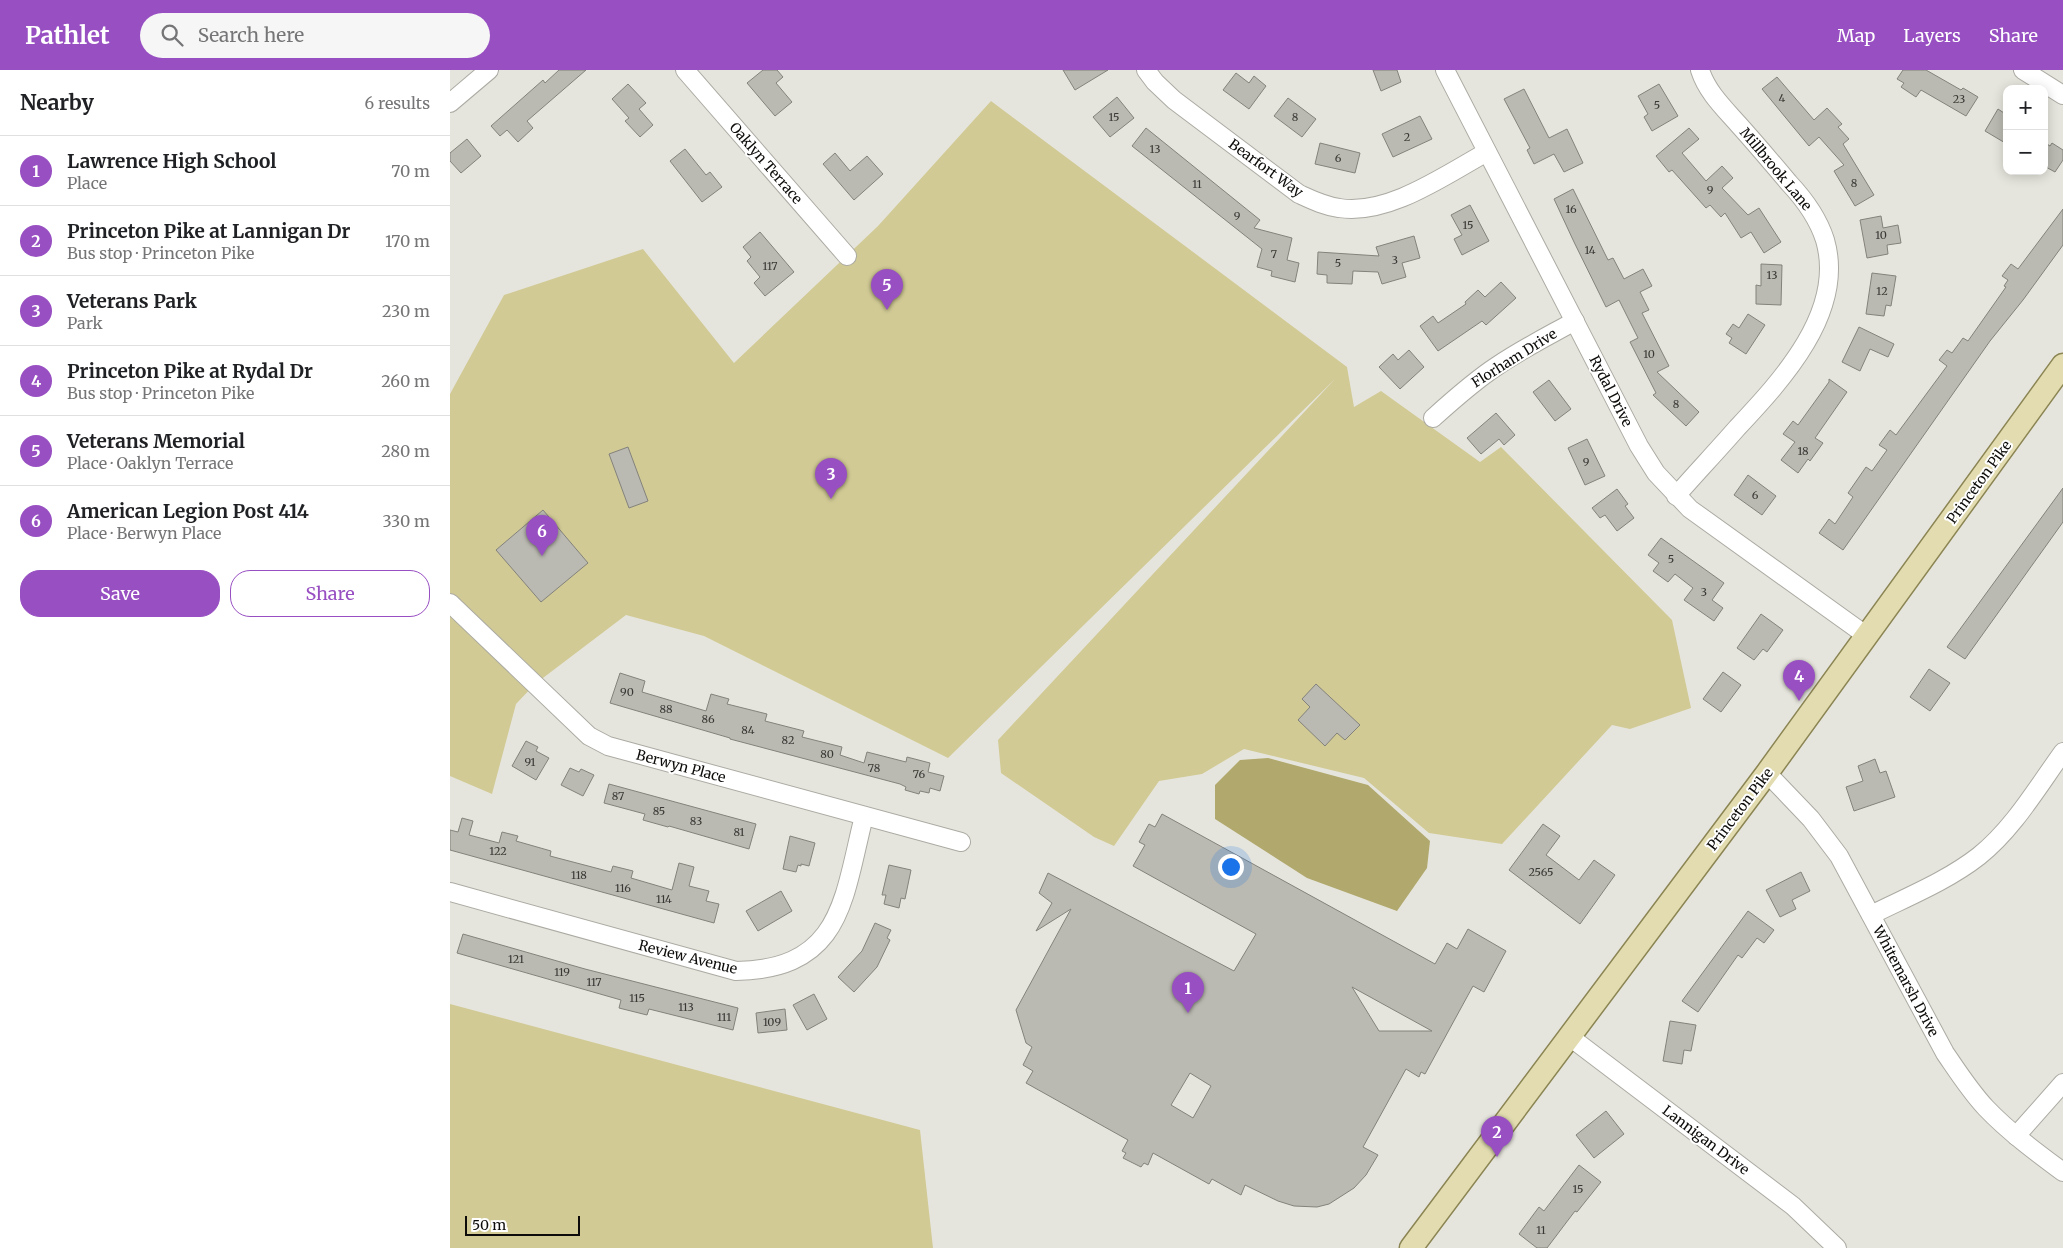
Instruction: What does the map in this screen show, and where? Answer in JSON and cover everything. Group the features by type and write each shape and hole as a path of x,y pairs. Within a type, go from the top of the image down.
{"main road":[{"name":"Princeton Pike","path":"1411,1248 1768,774 2063,365"}],"street":[{"path":"450,103 489,70"},
{"name":"Oaklyn Terrace","path":"685,70 847,256"},
{"name":"Bearfort Way","path":"1146,70 1155,82 1174,100 1299,194 1319,204 1357,210 1379,206 1398,200 1487,152"},
{"name":"Rydal Drive","path":"1444,70 1640,446 1656,473 1690,509 1867,636"},
{"name":"Millbrook Lane","path":"1676,496 1774,389 1793,363 1810,335 1822,308 1828,285 1828,263 1825,242 1810,208 1712,94 1700,70"},
{"path":"2023,70 2063,95"},
{"name":"Florham Drive","path":"1433,418 1461,392 1495,367 1531,344 1575,321"},
{"name":"Berwyn Place","path":"450,603 596,741 961,842"},
{"path":"1871,916 1960,870 1979,856 1999,838 2063,752"},
{"name":"Whitemarsh Drive","path":"1768,774 1811,818 1832,845 1945,1053 1964,1082 1986,1108 2016,1136 2063,1172"},
{"name":"Review Avenue","path":"450,892 736,971 776,967 795,960 811,950 825,936 836,920 864,816"},
{"name":"Lannigan Drive","path":"1570,1037 1793,1206 1837,1248"},
{"path":"2016,1136 2063,1083"}],"shaded area":[{"path":"991,101 1347,367 1354,407 1381,391 1480,462 1501,447 1672,620 1691,708 1630,729 1612,725 1502,844 1429,833 1364,778 1244,749 1202,774 1159,781 1114,846 1094,837 1001,773 998,740 1335,379 948,758 704,636 626,615 535,684 516,704 492,794 450,776 450,394 504,295 643,249 734,363 878,226"},
{"path":"1268,758 1368,785 1430,841 1427,868 1397,911 1307,878 1215,819 1215,785 1240,760"},
{"path":"450,1004 920,1130 933,1248 450,1248"}],"building":[{"path":"559,70 586,70 527,121 533,128 518,142 507,130 500,136 491,126 543,80 545,83"},
{"path":"763,70 777,70 783,77 776,83 792,102 775,116 747,83"},
{"path":"1063,70 1108,70 1075,90"},
{"path":"1373,70 1397,70 1401,82 1381,91"},
{"path":"1903,70 1926,70 1961,90 1963,88 1978,97 1966,116 1921,90 1916,97 1901,87 1904,83 1897,79"},
{"path":"1236,73 1249,83 1254,76 1266,86 1249,109 1223,90"},
{"path":"1777,77 1814,120 1827,108 1842,124 1838,127 1849,139 1843,144 1874,195 1855,206 1834,171 1844,165 1819,137 1809,146 1762,89"},
{"path":"628,84 646,103 639,109 653,125 640,137 625,121 629,118 612,99"},
{"path":"1659,84 1678,116 1652,131 1644,117 1648,114 1638,96"},
{"path":"1524,89 1549,138 1567,129 1583,163 1564,172 1554,154 1534,164 1527,150 1530,148 1504,99"},
{"path":"1117,97 1134,118 1110,137 1093,117"},
{"path":"1288,98 1316,119 1302,137 1274,116"},
{"path":"1998,109 2003,112 2003,142 1985,131"},
{"path":"1420,116 1432,139 1393,157 1382,134"},
{"path":"1146,128 1260,220 1254,228 1292,238 1287,260 1299,263 1295,282 1271,276 1272,271 1257,267 1262,249 1132,146"},
{"path":"1689,128 1699,139 1682,153 1706,181 1722,166 1733,178 1722,188 1748,215 1759,208 1781,242 1764,253 1751,232 1741,238 1725,213 1721,217 1710,205 1706,208 1672,170 1669,172 1656,156"},
{"path":"467,139 481,156 461,173 450,161 450,153"},
{"path":"1320,143 1360,153 1355,173 1315,164"},
{"path":"2052,143 2063,150 2063,160 2055,172 2048,168 2048,145 2050,146"},
{"path":"685,149 706,175 710,172 722,187 702,202 670,161"},
{"path":"835,153 850,171 867,156 883,174 854,200 823,164"},
{"path":"1573,189 1608,260 1613,258 1624,279 1643,269 1652,286 1640,292 1649,310 1642,313 1669,366 1657,372 1699,412 1686,426 1653,395 1656,393 1630,342 1638,338 1619,300 1606,307 1574,242 1554,199"},
{"path":"1470,205 1489,241 1462,255 1454,239 1462,235 1451,215"},
{"path":"2063,209 2063,245 1990,341 1843,550 1819,533 1829,519 1835,524 1853,497 1848,493 1866,467 1872,471 1887,450 1879,445 1890,430 1896,435 1947,366 1939,360 1947,350 1952,353 1963,338 1968,341 2006,287 2004,286 2008,280 2002,276 2011,264 2018,269"},
{"path":"1881,216 1883,228 1898,225 1901,243 1887,245 1888,254 1867,258 1860,220"},
{"path":"760,232 794,272 765,296 754,283 760,277 747,261 751,257 743,247"},
{"path":"1414,236 1420,258 1402,263 1406,277 1382,284 1378,272 1353,271 1352,284 1327,283 1327,275 1317,274 1318,252 1379,256 1376,247"},
{"path":"1761,264 1782,265 1781,305 1756,304 1756,285 1761,286"},
{"path":"1872,273 1896,276 1891,306 1886,305 1884,316 1866,314"},
{"path":"1501,282 1516,298 1486,325 1482,321 1438,351 1420,326 1433,316 1438,323 1466,304 1465,302 1478,290 1485,297"},
{"path":"1748,314 1765,325 1746,354 1729,343 1732,338 1726,334 1733,324 1739,328"},
{"path":"1859,327 1894,344 1888,357 1870,349 1860,371 1842,362"},
{"path":"1409,350 1424,367 1400,389 1379,367 1393,354 1398,360"},
{"path":"1829,379 1847,392 1815,438 1823,443 1810,461 1808,459 1798,473 1781,460 1795,442 1783,434 1793,421 1798,425 1829,382"},
{"path":"1549,380 1571,409 1555,421 1533,392"},
{"path":"1496,413 1515,435 1504,445 1499,439 1481,454 1467,438"},
{"path":"1587,439 1605,476 1585,485 1568,448"},
{"path":"628,447 648,501 629,508 609,454"},
{"path":"1748,475 1776,496 1762,515 1734,495"},
{"path":"2063,488 2063,522 1965,659 1947,647"},
{"path":"1617,489 1628,504 1625,506 1634,518 1617,531 1605,515 1600,518 1592,508"},
{"path":"543,510 588,563 541,602 496,550"},
{"path":"1661,538 1724,583 1712,600 1723,608 1714,621 1684,600 1693,588 1675,574 1668,582 1653,571 1659,563 1648,555"},
{"path":"1761,614 1783,630 1767,652 1763,649 1754,660 1737,648"},
{"path":"1929,669 1950,683 1930,711 1910,697"},
{"path":"1723,672 1741,685 1721,712 1703,699"},
{"path":"620,673 645,681 642,692 706,711 711,694 729,699 727,704 767,714 765,721 804,731 802,737 842,747 840,755 864,763 867,752 906,762 907,757 930,763 928,772 944,776 940,791 930,788 929,793 920,791 919,794 905,790 906,787 900,784 730,739 610,703"},
{"path":"1316,684 1360,725 1345,740 1337,733 1325,746 1298,720 1310,707 1302,699"},
{"path":"526,741 538,747 536,751 549,758 536,780 512,766"},
{"path":"1875,759 1880,773 1886,771 1895,797 1854,811 1846,787 1863,781 1858,766"},
{"path":"570,768 579,772 581,769 594,775 583,796 561,785"},
{"path":"609,784 756,824 749,849 643,820 645,814 604,803"},
{"path":"1162,814 1435,964 1447,943 1457,949 1468,929 1506,951 1484,992 1473,986 1425,1074 1421,1072 1419,1077 1406,1069 1363,1147 1378,1155 1366,1175 1354,1188 1329,1204 1317,1207 1294,1206 1278,1201 1245,1185 1241,1195 1212,1179 1209,1184 1153,1153 1148,1165 1144,1163 1141,1167 1123,1158 1126,1153 1122,1151 1128,1140 1026,1083 1033,1071 1023,1065 1032,1047 1026,1043 1016,1010 1071,909 1036,931 1052,903 1039,893 1048,873 1234,971 1256,934 1133,866 1145,845 1139,842 1149,824 1155,827","holes":["1352,987 1432,1031 1379,1031","1190,1073 1211,1086 1193,1118 1171,1105"]},
{"path":"462,818 473,821 469,835 499,843 502,832 518,836 516,841 551,851 550,856 611,872 613,866 633,871 631,878 672,890 679,863 694,867 689,886 709,891 706,901 719,904 714,923 450,850 450,830 458,832"},
{"path":"1543,824 1560,836 1546,855 1579,880 1594,860 1615,875 1580,924 1509,870"},
{"path":"790,836 815,843 809,866 798,865 796,872 783,869"},
{"path":"889,865 911,870 905,899 901,898 899,908 884,904 886,895 882,895"},
{"path":"1801,872 1810,891 1792,900 1796,909 1780,917 1766,890"},
{"path":"781,891 792,911 758,931 746,911"},
{"path":"1748,911 1774,930 1764,943 1757,938 1742,958 1738,955 1698,1012 1682,1001"},
{"path":"875,923 891,930 887,938 890,940 877,967 854,992 838,977 862,951"},
{"path":"463,934 585,969 738,1008 733,1030 649,1009 647,1015 619,1008 621,1000 457,953"},
{"path":"814,994 827,1019 807,1030 793,1005"},
{"path":"785,1009 787,1030 758,1033 756,1013"},
{"path":"1670,1021 1696,1025 1691,1051 1684,1050 1682,1064 1663,1061"},
{"path":"1606,1111 1624,1134 1594,1158 1576,1135"},
{"path":"1579,1165 1601,1182 1577,1212 1575,1211 1547,1248 1537,1248 1519,1234 1539,1207 1544,1211"}],"place":[{"name":"Veterans Memorial","path":"887,310"},
{"name":"Veterans Park","path":"831,499"},
{"name":"American Legion Post 414","path":"542,556"},
{"name":"Princeton Pike at Rydal Dr","path":"1799,701"},
{"name":"Lawrence High School","path":"1188,1013"},
{"name":"Princeton Pike at Lannigan Dr","path":"1497,1157"}]}
